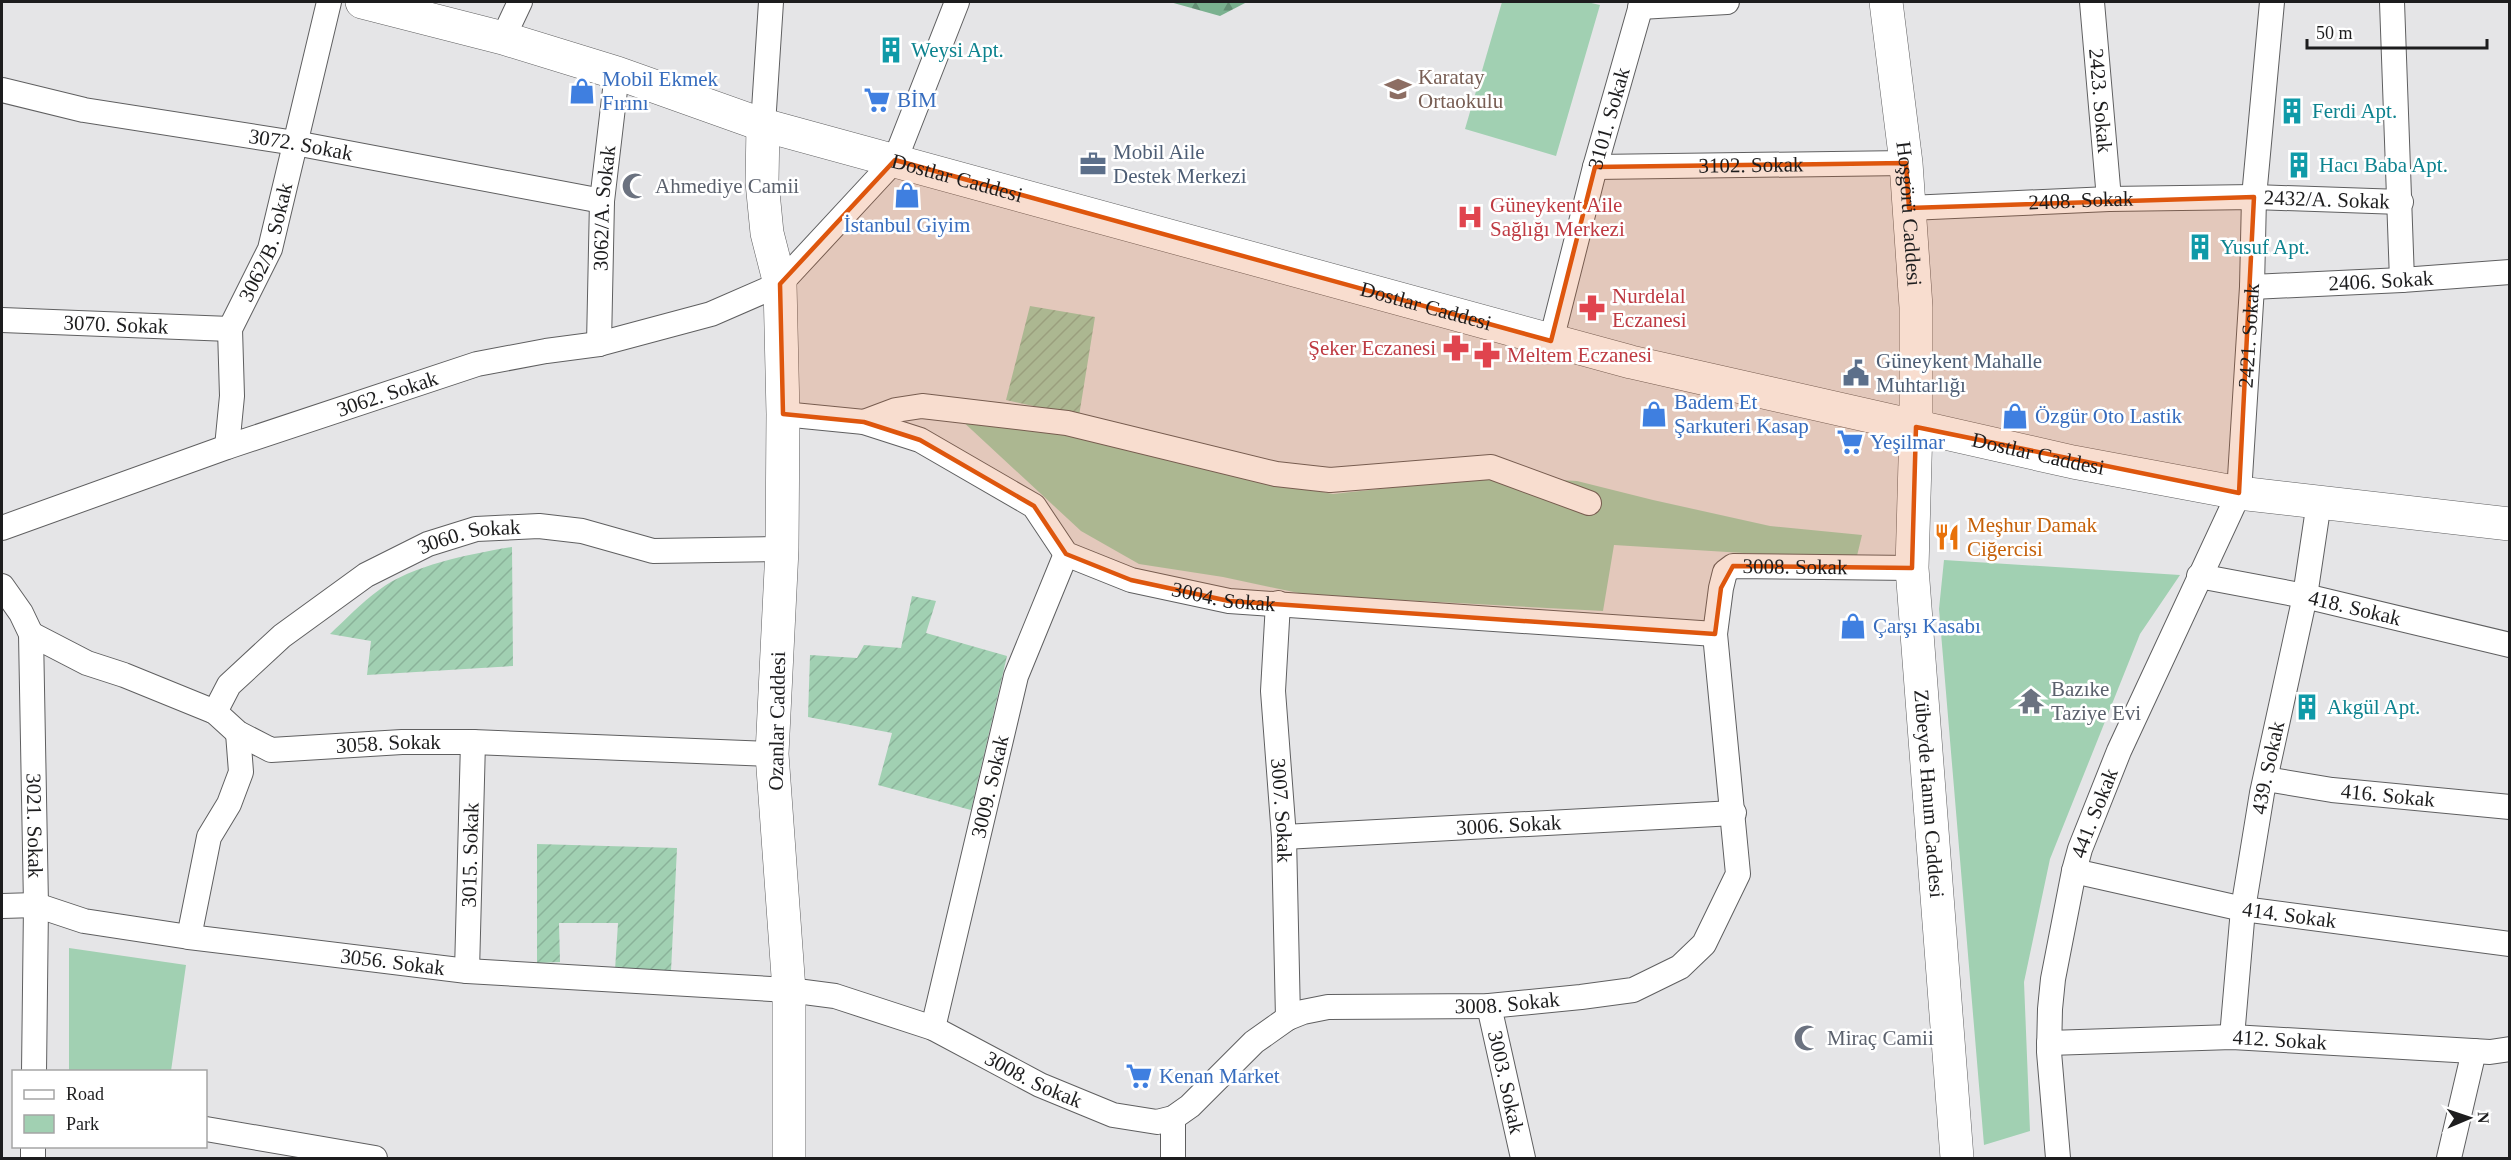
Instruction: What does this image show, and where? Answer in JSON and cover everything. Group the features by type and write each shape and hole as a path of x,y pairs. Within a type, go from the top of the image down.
{"main road":[{"name":"Dostlar Caddesi","path":"362,2 503,38 617,73 763,125 1631,363 2073,462 2239,493 2510,524"},
{"name":"Hoşgörü Caddesi","path":"1886,2 1906,163 1916,307 1916,426"},
{"name":"Ozanlar Caddesi","path":"763,125 762,182 766,232 780,284 783,414 782,549 772,754 789,990 789,1158"},
{"name":"Zübeyde Hanım Caddesi","path":"1916,426 1912,568 1957,1158"}],"street":[{"name":"3062/B. Sokak","path":"227,447 232,396 230,329 270,249 329,2"},
{"path":"503,38 520,2"},
{"path":"763,125 771,2"},
{"path":"780,284 896,160 957,2"},
{"path":"1641,4 1727,2"},
{"name":"2423. Sokak","path":"2092,2 2109,199"},
{"name":"2421. Sokak","path":"2239,493 2252,287 2254,197 2272,2"},
{"path":"2392,2 2403,280"},
{"name":"3101. Sokak","path":"1551,341 1595,167 1641,4"},
{"name":"3062/A. Sokak","path":"599,345 602,201 617,73"},
{"name":"3072. Sokak","path":"2,90 84,110 295,142 602,201"},
{"name":"3102. Sokak","path":"1595,167 1906,163"},
{"name":"2408. Sokak","path":"1909,208 2109,199 2254,197"},
{"name":"2432/A. Sokak","path":"2254,197 2401,202"},
{"name":"2406. Sokak","path":"2252,287 2510,272"},
{"name":"3062. Sokak","path":"2,528 227,447 477,364 546,351 599,345 711,314 780,284"},
{"name":"3070. Sokak","path":"2,320 230,329"},
{"path":"864,422 896,410 922,406 1067,423 1276,474 1329,480 1491,467 1589,503"},
{"path":"783,414 864,422 920,440 1034,506 1066,554"},
{"name":"441. Sokak","path":"2058,1158 2049,1043 2053,979 2074,871 2119,751 2239,493"},
{"name":"439. Sokak","path":"2232,1036 2243,909 2266,779 2305,596 2319,502"},
{"name":"3060. Sokak","path":"215,712 229,685 282,636 366,575 428,544 476,529 539,526 582,531 653,551 782,549"},
{"name":"3004. Sokak","path":"1066,554 1131,580 1229,601 1715,634"},
{"name":"3009. Sokak","path":"933,1028 1016,676 1066,554"},
{"name":"3008. Sokak","path":"789,990 835,996 933,1028 1040,1085 1113,1115 1157,1122 1173,1118 1190,1106 1254,1042 1288,1018 1303,1012 1328,1007 1489,1006 1633,990 1680,967 1704,944 1738,874 1734,813 1715,634 1725,572 1733,566 1912,568"},
{"name":"418. Sokak","path":"2199,576 2305,596 2510,645"},
{"name":"3021. Sokak","path":"2,586 21,613 31,634 36,905 34,1070"},
{"name":"3007. Sokak","path":"1278,603 1273,691 1284,837 1288,1018"},
{"name":"3058. Sokak","path":"31,634 87,663 124,675 215,712 238,733 271,750 402,742 473,742 772,754"},
{"path":"189,937 209,837 229,804 241,772 238,733"},
{"name":"3015. Sokak","path":"468,970 473,742"},
{"name":"416. Sokak","path":"2266,779 2332,790 2510,807"},
{"name":"3006. Sokak","path":"1284,837 1734,813"},
{"name":"414. Sokak","path":"2074,871 2243,909 2510,944"},
{"name":"3056. Sokak","path":"2,906 36,905 84,921 189,937 468,970 789,990"},
{"name":"3003. Sokak","path":"1489,1006 1523,1158"},
{"name":"412. Sokak","path":"2049,1043 2232,1036 2474,1050 2510,1049"},
{"path":"2450,1158 2474,1050"},
{"path":"1173,1118 1173,1158"},
{"path":"207,1129 375,1158"}],"highlighted area":[{"path":"895,160 1551,341 1595,167 1906,163 1909,208 2254,197 2239,493 1916,427 1912,568 1733,566 1721,588 1715,634 1229,601 1131,580 1066,554 1034,506 920,440 864,422 783,414 780,284"}],"green space":[{"path":"1170,2 1247,2 1220,16"},
{"path":"1502,2 1587,2 1600,5 1556,156 1465,129"},
{"path":"1030,306 1095,317 1079,416 1006,400"},
{"path":"956,410 1259,480 1333,494 1497,476 1577,481 1770,526 1862,535 1856,560 1614,545 1603,611 1308,595 1223,577 1139,564 1081,531 959,418"},
{"path":"512,547 513,666 367,675 371,641 330,634 372,595 393,581 442,562"},
{"path":"1944,560 2180,575 2140,634 2050,859 2024,982 2030,1131 1984,1145 1939,609"},
{"path":"912,596 936,601 926,633 1007,656 971,810 878,785 892,733 808,717 810,655 857,658 864,645 901,648"},
{"path":"537,844 677,848 671,971 615,970 618,923 559,923 560,962 537,963"},
{"path":"69,948 186,965 171,1070 69,1070"}],"place":[{"name":"Weysi Apt.","path":"891,50"},
{"name":"Karatay Ortaokulu","path":"1398,89"},
{"name":"Mobil Ekmek Fırını","path":"582,91"},
{"name":"BİM","path":"877,100"},
{"name":"Ferdi Apt.","path":"2292,111"},
{"name":"Mobil Aile Destek Merkezi","path":"1093,164"},
{"name":"Hacı Baba Apt.","path":"2299,165"},
{"name":"Ahmediye Camii","path":"635,186"},
{"name":"İstanbul Giyim","path":"907,195"},
{"name":"Güneykent Aile Sağlığı Merkezi","path":"1470,217"},
{"name":"Yusuf Apt.","path":"2200,247"},
{"name":"Nurdelal Eczanesi","path":"1592,308"},
{"name":"Şeker Eczanesi","path":"1456,348"},
{"name":"Meltem Eczanesi","path":"1487,355"},
{"name":"Güneykent Mahalle Muhtarlığı","path":"1856,373"},
{"name":"Badem Et Şarkuteri Kasap","path":"1654,414"},
{"name":"Özgür Oto Lastik","path":"2015,416"},
{"name":"Yeşilmar","path":"1850,442"},
{"name":"Meşhur Damak Ciğercisi","path":"1947,537"},
{"name":"Çarşı Kasabı","path":"1853,626"},
{"name":"Bazıke Taziye Evi","path":"2031,701"},
{"name":"Akgül Apt.","path":"2307,707"},
{"name":"Miraç Camii","path":"1807,1038"},
{"name":"Kenan Market","path":"1139,1076"}]}
